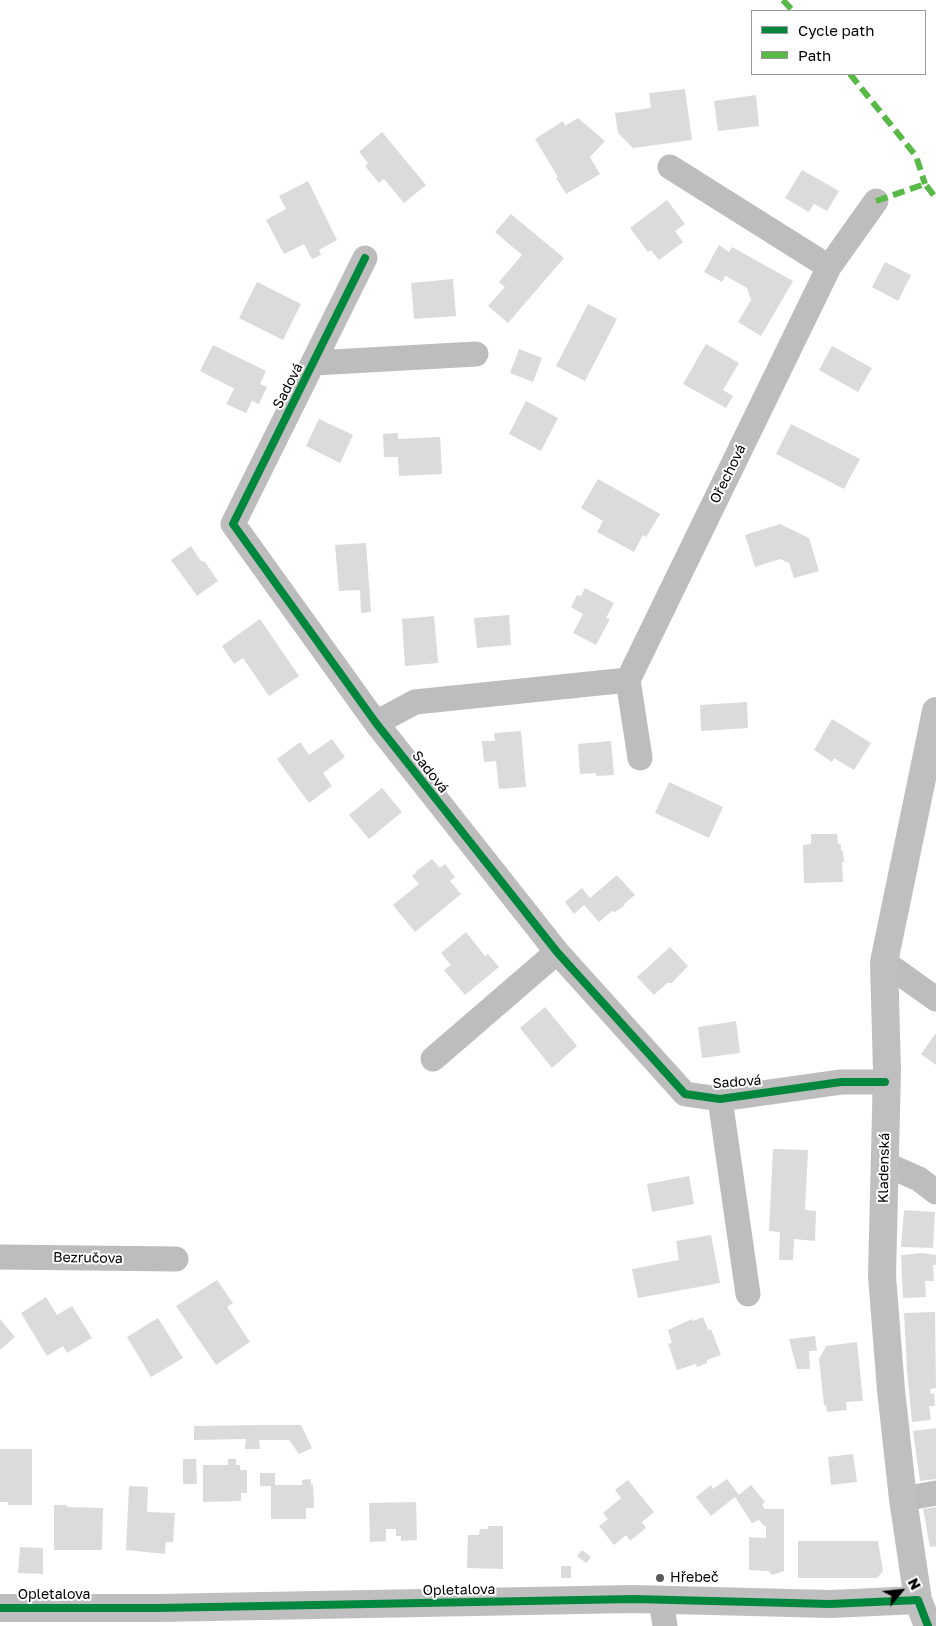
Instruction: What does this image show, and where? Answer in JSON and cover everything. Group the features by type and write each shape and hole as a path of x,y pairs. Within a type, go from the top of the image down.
{"street":[{"path":"670,167 829,267"},
{"name":"Ořechová","path":"628,680 829,267 876,201"},
{"name":"Sadová","path":"364,258 314,363 233,524 376,723 557,952 685,1094 720,1099 841,1082 885,1082"},
{"name":"Sadová","path":"314,363 476,354"},
{"path":"376,723 415,702 628,680 640,758"},
{"name":"Kladenská","path":"928,1626 918,1600 903,1499 891,1390 882,1276 886,1071 884,962 936,712"},
{"path":"433,1059 557,952"},
{"path":"884,962 936,999"},
{"name":"Sadová","path":"720,1099 748,1294"},
{"path":"885,1164 919,1179 936,1192"},
{"name":"Bezručova","path":"0,1257 176,1259"},
{"path":"903,1499 936,1493"},
{"name":"Opletalova","path":"0,1608 159,1617 633,1599 663,1613 918,1600"}],"building":[{"path":"685,89 692,140 633,148 618,133 615,113 651,108 649,93"},
{"path":"756,95 759,126 718,131 714,101"},
{"path":"578,118 605,141 590,157 600,174 566,194 535,139 563,121 565,126"},
{"path":"382,132 426,185 404,203 384,179 379,183 365,166 368,163 359,152"},
{"path":"802,170 839,191 827,211 814,204 809,212 785,198"},
{"path":"308,181 337,240 319,250 321,255 312,259 304,244 284,254 266,220 286,209 279,196"},
{"path":"667,200 685,224 675,231 683,242 659,260 651,250 648,252 630,228"},
{"path":"511,214 564,258 508,323 488,306 505,287 499,282 522,255 495,232"},
{"path":"719,245 729,252 732,247 793,281 761,336 738,322 751,300 747,288 726,276 722,282 704,272"},
{"path":"885,262 911,275 898,301 872,287"},
{"path":"453,279 456,316 414,319 411,283"},
{"path":"257,282 301,304 283,340 239,318"},
{"path":"588,304 617,319 585,381 556,366"},
{"path":"706,344 739,363 723,390 733,396 726,408 683,384"},
{"path":"213,345 266,371 260,384 267,387 259,404 252,401 246,413 226,404 233,388 200,371"},
{"path":"832,346 872,368 858,392 819,370"},
{"path":"519,349 542,358 533,382 510,373"},
{"path":"526,401 558,418 541,451 509,434"},
{"path":"319,419 353,435 340,463 306,446"},
{"path":"791,424 860,459 844,489 776,454"},
{"path":"398,433 398,439 440,437 442,474 399,476 398,457 384,457 383,434"},
{"path":"598,479 660,514 646,537 643,535 634,552 597,532 603,521 581,508"},
{"path":"780,524 809,538 819,571 794,578 789,563 780,559 755,567 745,535"},
{"path":"366,543 371,612 361,613 360,590 339,591 335,545"},
{"path":"191,546 218,581 197,596 171,560"},
{"path":"585,588 614,603 606,618 610,619 596,645 573,633 583,614 571,607 577,595 581,596"},
{"path":"509,615 511,645 477,648 474,618"},
{"path":"434,616 438,663 405,666 402,619"},
{"path":"260,619 299,676 269,696 243,658 234,664 222,646"},
{"path":"747,702 748,728 701,731 700,705"},
{"path":"832,719 871,743 854,770 834,758 832,762 814,750"},
{"path":"521,731 526,787 499,789 496,761 484,762 482,741 495,741 494,733"},
{"path":"332,739 345,757 323,773 332,786 309,803 277,759 300,742 309,755"},
{"path":"611,741 614,775 596,776 596,773 580,774 578,744"},
{"path":"669,782 723,807 709,838 655,813"},
{"path":"382,788 402,812 369,839 349,815"},
{"path":"811,834 837,834 838,844 841,844 841,851 843,850 843,882 804,883 803,845 811,844"},
{"path":"432,859 440,868 445,864 455,877 450,881 461,894 415,932 393,905 419,884 412,876 417,872 415,871"},
{"path":"617,875 635,895 625,905 615,912 612,911 599,922 584,905 574,914 565,902 582,888 590,898"},
{"path":"466,932 485,956 488,954 499,967 465,995 444,970 451,965 441,953"},
{"path":"670,947 688,966 672,983 667,983 654,995 637,977"},
{"path":"545,1007 577,1046 552,1068 520,1028"},
{"path":"736,1021 740,1053 702,1058 698,1027"},
{"path":"936,1033 936,1065 921,1054"},
{"path":"773,1149 808,1150 805,1210 816,1211 815,1241 794,1239 793,1260 779,1260 780,1232 769,1231"},
{"path":"689,1176 694,1204 652,1212 647,1184"},
{"path":"904,1210 935,1212 933,1248 901,1247"},
{"path":"711,1235 720,1283 638,1298 632,1269 679,1260 676,1241"},
{"path":"923,1253 936,1255 936,1265 933,1265 934,1281 925,1281 926,1297 903,1298 901,1255"},
{"path":"217,1280 233,1303 227,1307 250,1342 216,1365 176,1306"},
{"path":"46,1297 57,1315 72,1306 92,1338 67,1353 63,1346 47,1356 21,1313"},
{"path":"935,1312 936,1388 930,1389 931,1394 934,1393 935,1406 929,1406 931,1420 912,1422 904,1313"},
{"path":"703,1317 708,1330 711,1329 721,1355 707,1360 707,1363 697,1367 696,1364 677,1370 668,1344 672,1343 668,1330 692,1319 693,1321"},
{"path":"158,1318 183,1358 151,1377 127,1337"},
{"path":"0,1319 15,1337 0,1350"},
{"path":"815,1336 817,1351 809,1351 810,1369 797,1369 789,1339"},
{"path":"857,1342 863,1401 846,1402 847,1410 827,1412 826,1405 824,1405 819,1359 826,1346"},
{"path":"301,1425 312,1448 299,1454 289,1440 259,1440 260,1449 245,1449 246,1439 194,1440 194,1426"},
{"path":"936,1428 936,1479 920,1481 913,1431"},
{"path":"0,1449 32,1449 32,1505 8,1505 8,1502 0,1502"},
{"path":"853,1454 857,1482 831,1485 828,1457"},
{"path":"183,1459 196,1459 197,1484 183,1484"},
{"path":"228,1459 236,1459 236,1465 240,1465 240,1470 247,1470 247,1493 241,1493 241,1501 203,1502 203,1465 228,1465"},
{"path":"260,1473 275,1473 275,1485 302,1485 302,1480 311,1479 314,1508 306,1508 306,1519 271,1519 271,1486 260,1486"},
{"path":"727,1479 739,1495 751,1485 765,1502 762,1505 765,1509 784,1509 784,1571 772,1575 768,1571 749,1570 749,1537 766,1538 766,1526 759,1520 752,1523 735,1497 711,1516 696,1497 711,1485 713,1489"},
{"path":"628,1480 654,1512 642,1522 646,1528 630,1541 626,1535 614,1545 599,1526 608,1519 603,1513 621,1498 615,1490"},
{"path":"129,1486 148,1487 147,1512 175,1513 173,1542 166,1542 165,1554 126,1550"},
{"path":"416,1502 417,1540 401,1541 401,1536 396,1536 396,1529 386,1529 386,1541 370,1542 369,1503"},
{"path":"54,1505 103,1508 102,1550 54,1550"},
{"path":"936,1507 936,1546 930,1547 923,1509"},
{"path":"488,1526 503,1526 503,1569 467,1568 468,1535 479,1535 480,1529 488,1529"},
{"path":"798,1541 878,1541 883,1571 877,1578 798,1578"},
{"path":"20,1547 43,1548 43,1574 18,1573"},
{"path":"582,1550 591,1557 586,1563 577,1556"},
{"path":"561,1566 571,1566 571,1578 561,1578"}],"marked path":[{"path":"783,0 792,10"},
{"path":"851,75 916,156 925,184"},
{"path":"876,201 925,184 936,198"}],"cycle path":[{"path":"365,258 233,524 376,723 557,952 685,1094 720,1099 841,1082 885,1082"},
{"path":"0,1608 158,1608 633,1599 830,1604 918,1600 928,1626"}],"place":[{"name":"Hřebeč","path":"660,1578"}]}
